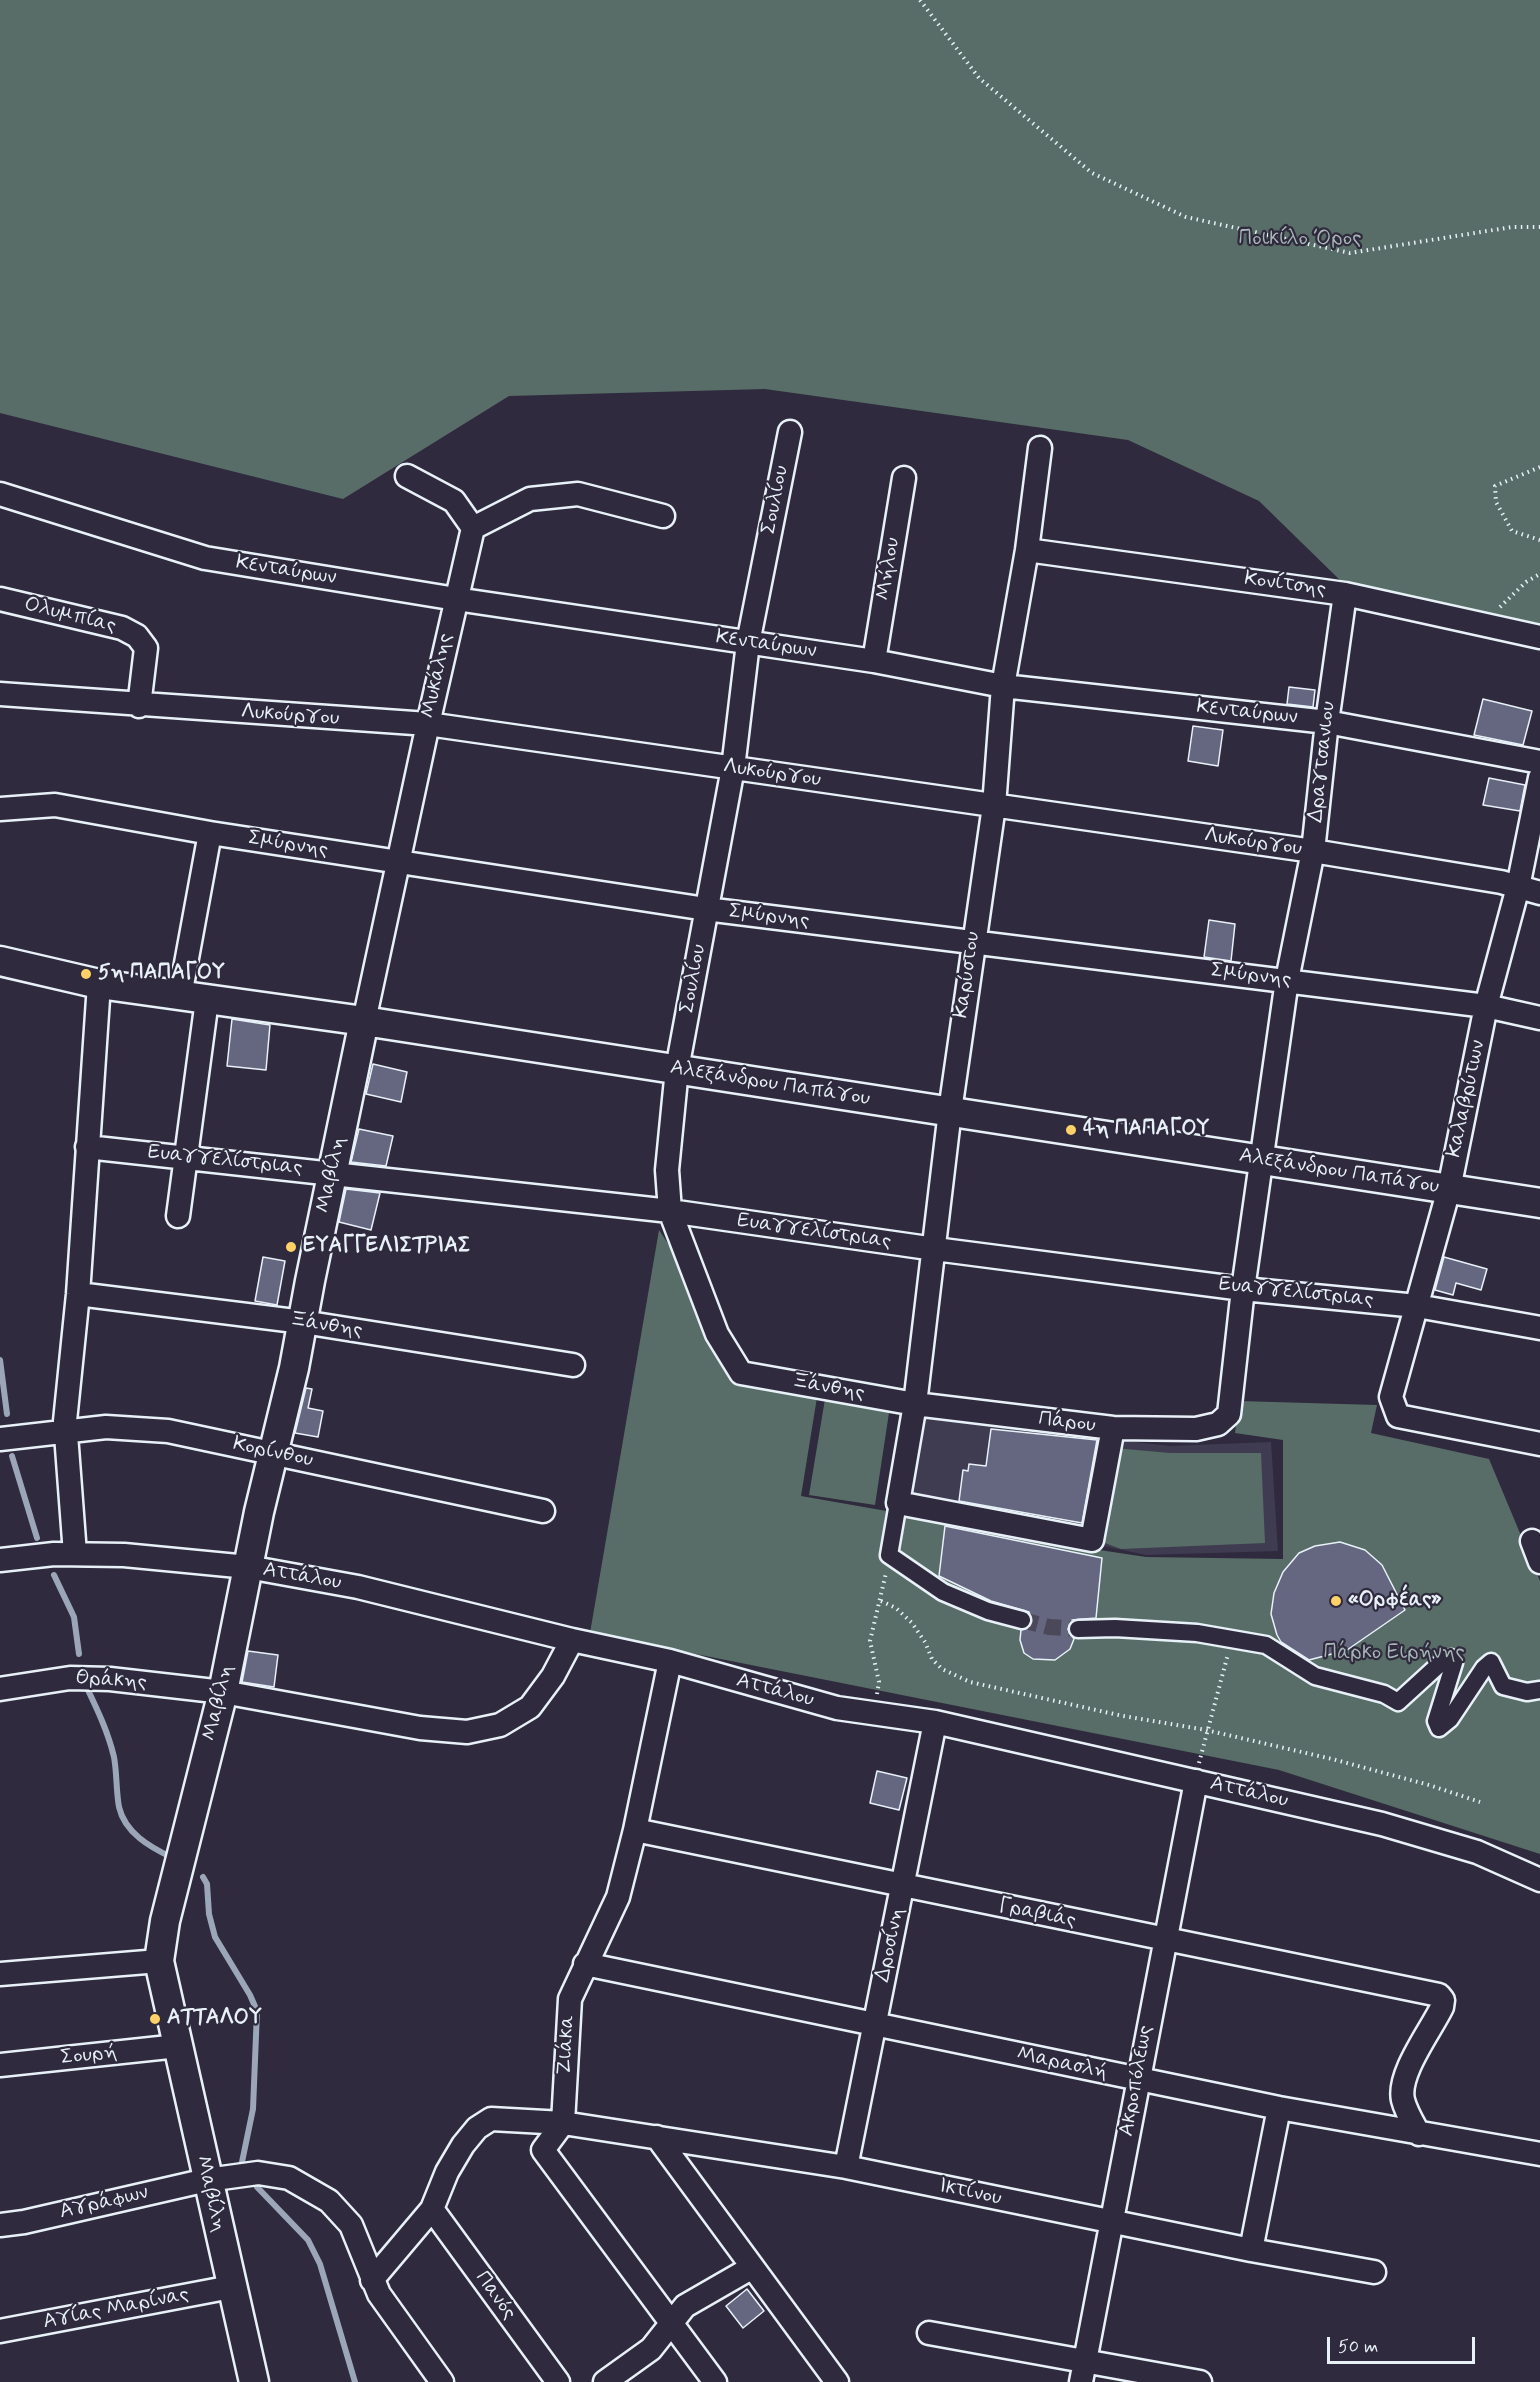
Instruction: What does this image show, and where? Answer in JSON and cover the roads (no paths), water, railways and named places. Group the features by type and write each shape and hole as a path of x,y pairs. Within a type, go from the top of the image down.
{"street":[{"name":"Σουλίου","path":"741,1373 717,1334 670,1211 667,1170 677,1069 734,768 748,643 790,432"},
{"name":"Καρύστου","path":"898,1503 915,1404 950,1111 994,806 1003,686 1027,550 1040,448"},
{"path":"407,476 454,501 473,528 530,499 578,494 663,516"},
{"name":"Μήλου","path":"874,661 904,478"},
{"name":"Κενταύρων","path":"0,494 205,558 456,599 874,661 1003,686 1327,722 1540,762"},
{"name":"Μυκάλης","path":"364,1021 473,528"},
{"name":"Κονίτσης","path":"1027,550 1345,594 1540,637"},
{"name":"Δραγτσανιου","path":"1218,1424 1229,1414 1231,1404 1243,1289 1287,980 1313,852 1327,722 1345,594"},
{"name":"Ολυμπίας","path":"0,599 122,628 137,636 146,648 139,706"},
{"name":"Λυκούργου","path":"0,694 139,706 428,724 1313,852 1518,887 1540,893"},
{"name":"Καλαβρύτων","path":"1540,778 1518,887 1486,1006 1449,1189 1391,1397 1398,1416 1540,1444"},
{"name":"Σμύρνης","path":"0,809 54,805 398,863 706,909 1486,1006 1540,1018"},
{"path":"178,1216 186,1157 193,998 210,833"},
{"name":"Αλεξάνδρου Παπάγου","path":"0,961 99,984 364,1021 1540,1203"},
{"path":"75,1554 65,1431 78,1294 99,984"},
{"name":"Μαβίλη","path":"254,2382 159,1960 165,1921 223,1692 272,1453 294,1368 364,1021"},
{"name":"Ευαγγελίστριας","path":"87,1147 670,1211 935,1249 1243,1289 1417,1306 1540,1328"},
{"name":"Ξάνθης","path":"78,1294 303,1322 573,1365"},
{"name":"Ξάνθης","path":"741,1373 915,1404"},
{"name":"Πάρου","path":"915,1404 1113,1428 1196,1430 1218,1424"},
{"name":"Κορίνθου","path":"0,1439 65,1431 142,1428 543,1510"},
{"path":"1022,1620 988,1611 943,1592 890,1555 898,1503 1092,1540 1113,1428"},
{"path":"1536,1542 1540,1562"},
{"name":"Αττάλου","path":"0,1560 75,1554 124,1555 248,1567 358,1587 572,1640 670,1661 796,1697 873,1714 935,1722 1382,1824 1477,1852 1540,1880"},
{"path":"1078,1629 1115,1628 1197,1633 1266,1645 1316,1676 1384,1694 1398,1702 1444,1660 1451,1658 1454,1663 1436,1721 1439,1728 1450,1719 1484,1668 1491,1662 1503,1686 1527,1692 1540,1690"},
{"name":"Θράκης","path":"0,1689 70,1678 110,1679 223,1692 420,1728 452,1732 483,1730 511,1720 530,1707 553,1676 572,1640"},
{"name":"Ζιάκα","path":"563,2123 570,1999 618,1897 635,1830 670,1661"},
{"name":"Δροσίνη","path":"846,2167 935,1722"},
{"name":"Ακροπόλεως","path":"1083,2371 1113,2222 1163,1940 1196,1781"},
{"name":"Γραβιάς","path":"635,1830 1439,1995 1443,2000 1442,2007 1408,2070 1403,2090 1403,2098 1419,2134"},
{"path":"0,1974 159,1960"},
{"name":"Μαρασλή","path":"585,1964 1279,2108 1540,2154"},
{"name":"Σουρή","path":"0,2065 178,2046"},
{"path":"1251,2250 1279,2108"},
{"name":"Ικτίνου","path":"372,2280 432,2209 447,2172 477,2128 492,2119 563,2123 846,2167 1251,2250 1374,2272"},
{"path":"563,2123 543,2150 715,2382"},
{"path":"657,2137 751,2268 837,2382"},
{"name":"Αγράφων","path":"0,2225 24,2222 207,2180 258,2173 289,2178 329,2202 351,2225 360,2242 379,2294 442,2382"},
{"name":"Πανός","path":"432,2209 558,2382"},
{"path":"605,2382 651,2349 670,2322 685,2306 751,2268"},
{"name":"Αγίας Μαρίνας","path":"0,2331 231,2287"},
{"path":"929,2333 1083,2371 1200,2382"}],"waterway":[{"path":"0,1360 7,1414"},
{"path":"12,1456 37,1538"},
{"path":"54,1575 74,1617 79,1654"},
{"path":"87,1688 112,1748 122,1816 139,1838 171,1857"},
{"path":"203,1877 207,1884 209,1914 215,1937 250,1995 257,2011 253,2109 242,2162"},
{"path":"257,2187 308,2240 320,2264 355,2382"}],"tunnel":[{"path":"1022,1620 1049,1627 1078,1629"}],"place":[{"name":"5η ΠΑΠΑΓΟΥ","path":"86,974"},
{"name":"4η ΠΑΠΑΓΟΥ","path":"1071,1130"},
{"name":"ΕΥΑΓΓΕΛΙΣΤΡΙΑΣ","path":"291,1247"},
{"name":"«Ορφέας»","path":"1336,1601"},
{"name":"ΑΤΤΑΛΟΥ","path":"155,2019"}],"park label":[{"name":"Ποικίλο Όρος","path":"1300,240"},
{"name":"Πάρκο Ειρήνης","path":"1394,1654"}]}
